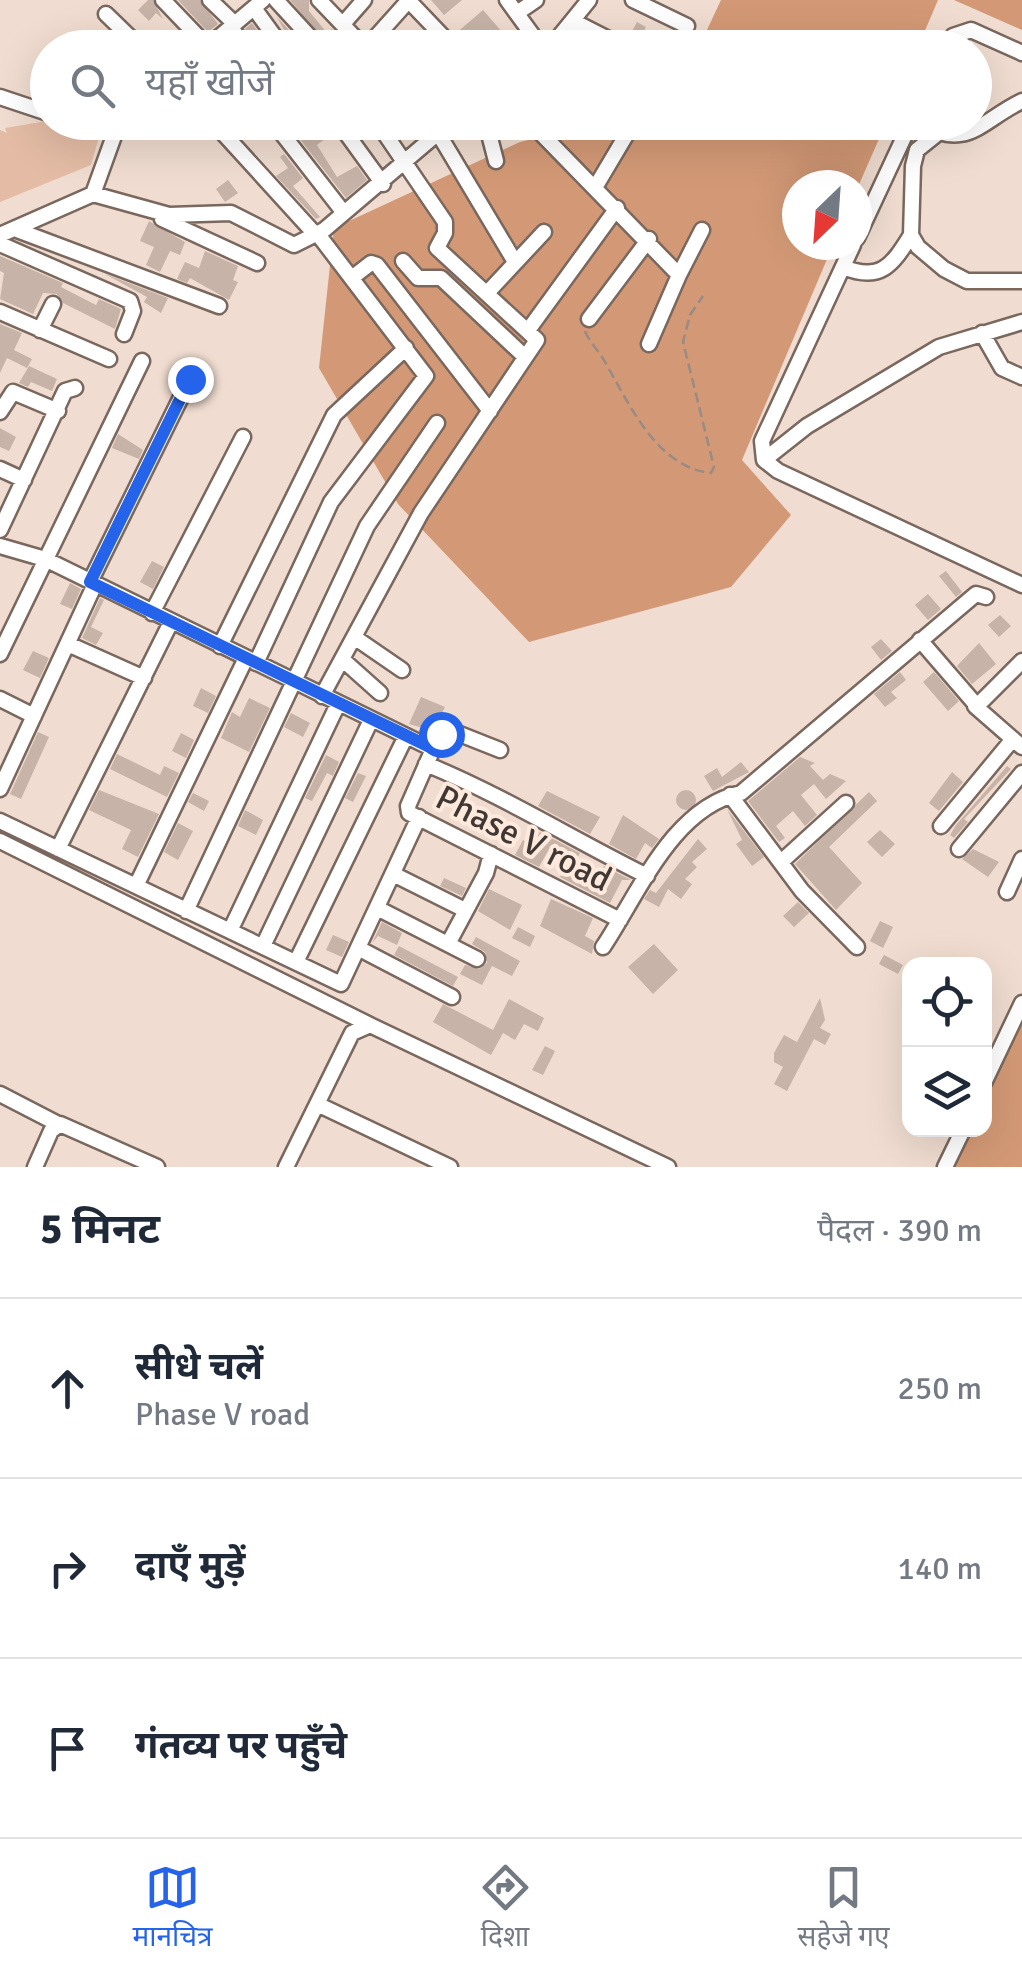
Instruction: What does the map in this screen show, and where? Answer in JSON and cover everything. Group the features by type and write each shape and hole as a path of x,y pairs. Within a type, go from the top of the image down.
{"street":[{"path":"163,0 192,30"},
{"path":"210,0 235,30"},
{"path":"276,0 304,30"},
{"path":"319,0 349,30"},
{"path":"343,24 364,0"},
{"path":"382,30 408,0 437,30"},
{"path":"507,0 529,30"},
{"path":"517,13 536,0"},
{"path":"634,0 687,26"},
{"path":"567,30 584,3"},
{"path":"227,30 259,4 273,30"},
{"path":"106,14 122,30"},
{"path":"575,22 591,30"},
{"path":"992,41 1022,53"},
{"path":"0,97 30,108"},
{"path":"992,121 1022,101"},
{"path":"93,194 112,140"},
{"path":"136,886 331,502 426,378 353,277 230,140"},
{"path":"287,140 344,214"},
{"path":"351,140 383,184"},
{"path":"322,696 421,512 537,340 437,248 446,228 388,140"},
{"path":"0,235 93,194 169,215 232,213 290,244 316,234 344,214 429,140"},
{"path":"449,140 515,262"},
{"path":"491,140 496,161"},
{"path":"549,140 680,275"},
{"path":"596,186 623,140"},
{"path":"872,207 905,140"},
{"path":"843,267 864,276 880,274 894,264 911,235 914,159 928,140"},
{"path":"114,197 256,263"},
{"path":"528,329 617,208"},
{"path":"17,230 219,306"},
{"path":"649,344 702,230"},
{"path":"487,293 544,232"},
{"path":"911,235 944,270 967,280 1022,281"},
{"path":"589,319 649,239"},
{"path":"0,244 130,301 132,311 124,334"},
{"path":"386,275 406,259 418,278 441,278 524,356"},
{"path":"846,260 762,441 764,460 778,472 1022,585"},
{"path":"353,277 371,263 386,275 490,411"},
{"path":"40,330 53,304"},
{"path":"0,312 110,359"},
{"path":"764,460 807,426 939,346 1022,322"},
{"path":"982,332 1002,368 1022,377"},
{"path":"220,646 334,415 406,348"},
{"path":"0,654 142,361"},
{"path":"0,789 92,583 190,379"},
{"path":"1,524 58,411 64,391 75,388"},
{"path":"0,412 12,392 58,411"},
{"path":"186,910 297,683 367,526 437,423"},
{"path":"152,613 242,436"},
{"path":"0,469 24,480"},
{"name":"Phase V road","path":"0,546 44,560 434,749 408,806 410,813 620,920"},
{"path":"603,947 671,842 710,803 741,793 976,594 986,596"},
{"path":"58,849 171,622"},
{"path":"354,637 402,670"},
{"path":"920,640 976,706 1017,742 940,826"},
{"path":"68,644 144,678"},
{"path":"343,660 380,693"},
{"path":"976,706 982,706 1022,662"},
{"path":"0,699 34,716"},
{"path":"230,931 338,704"},
{"path":"263,946 371,720"},
{"path":"434,749 447,729 500,750"},
{"path":"296,962 406,736"},
{"path":"426,764 530,812 548,827 646,876"},
{"path":"959,849 1022,773"},
{"path":"730,794 802,891 857,947"},
{"path":"782,862 846,803"},
{"path":"0,821 341,984 419,817"},
{"path":"0,841 312,992 370,1025 668,1167"},
{"path":"448,944 490,854"},
{"path":"1007,892 1022,859"},
{"path":"393,874 465,910"},
{"path":"377,908 478,958"},
{"path":"358,948 452,997"},
{"path":"992,1066 1022,1004"},
{"path":"286,1167 352,1033 370,1025"},
{"path":"0,1094 158,1167"},
{"path":"317,1104 450,1167"},
{"path":"35,1167 58,1124"},
{"path":"945,1167 960,1137"}],"path":[{"path":"589,319 584,328 588,338 620,397 634,406 648,434 670,454 711,473 714,466 682,342 690,315 703,296"}],"shaded area":[{"path":"721,0 938,0 925,30 707,30"},
{"path":"954,0 1022,0 1022,30"},
{"path":"30,124 30,140 98,140 91,165 0,202 0,130 7,133 5,128"},
{"path":"528,140 879,140 865,170 782,170 782,260 827,260 742,460 791,515 731,587 529,642 398,504 319,368 334,228"},
{"path":"1022,1014 1022,1167 951,1167 965,1137 992,1137 992,1080"}],"building":[{"path":"153,0 163,19 156,13 149,21 138,10"},
{"path":"178,0 200,0 218,24 206,30"},
{"path":"290,0 309,0 309,11 325,30 315,30"},
{"path":"431,0 462,0 444,15"},
{"path":"483,10 500,30 460,30"},
{"path":"637,22 646,27 644,30 633,30"},
{"path":"301,140 324,140 317,145 337,177 357,166 367,180 346,198"},
{"path":"284,154 303,178 293,186 320,217 316,219 276,176 288,168 280,157"},
{"path":"228,180 238,193 225,202 216,189"},
{"path":"149,221 185,242 180,255 170,251 160,272 146,265 154,247 140,241"},
{"path":"205,251 238,266 233,280 238,282 229,300 190,278 187,283 177,279 185,262 199,268"},
{"path":"0,256 63,283 61,287 96,305 99,299 121,309 115,329 63,303 57,294 43,293 33,314 0,299 4,273 0,271"},
{"path":"105,274 168,298 161,313 144,302 147,297"},
{"path":"0,324 22,333 14,350 32,359 27,368 7,358 0,373"},
{"path":"29,366 57,379 52,391 31,382 28,387 19,383"},
{"path":"0,428 16,437 9,451 0,447"},
{"path":"118,434 143,450 139,459 112,448"},
{"path":"152,561 164,567 153,589 140,582"},
{"path":"946,571 962,592 956,597 939,576"},
{"path":"70,583 81,589 72,609 60,604"},
{"path":"928,594 941,609 928,620 915,605"},
{"path":"100,598 104,600 91,627 103,633 96,645 82,638"},
{"path":"1000,615 1011,626 999,637 988,625"},
{"path":"881,639 892,651 881,660 871,647"},
{"path":"979,643 996,664 972,684 957,666"},
{"path":"33,651 49,658 40,678 23,670"},
{"path":"900,672 906,680 891,692 897,698 885,707 874,694"},
{"path":"934,672 959,701 948,711 923,682"},
{"path":"201,688 216,696 208,713 193,706"},
{"path":"421,697 445,707 433,731 409,724"},
{"path":"249,698 270,708 249,752 221,738 232,712 240,717"},
{"path":"291,713 310,723 303,737 284,727"},
{"path":"38,732 49,737 21,799 10,794"},
{"path":"181,733 194,740 186,758 172,751"},
{"path":"117,754 160,775 164,766 179,773 167,797 110,769"},
{"path":"326,755 339,762 333,776 327,773 312,801 305,798"},
{"path":"800,757 815,763 810,766 823,780 830,774 846,781 826,799 814,784 801,795 817,815 805,826 793,811 776,826 785,838 779,842 748,801"},
{"path":"741,762 749,772 713,791 704,776 717,768 722,777"},
{"path":"1007,766 1011,769 964,819 968,822 954,838 950,835 956,825"},
{"path":"952,772 963,782 939,811 929,803"},
{"path":"358,773 366,776 353,802 345,798"},
{"path":"99,790 159,814 138,857 122,849 131,830 89,810"},
{"path":"686,790 696,800 686,810 676,800"},
{"path":"547,791 600,817 590,834 538,806"},
{"path":"869,792 877,801 829,847 862,883 836,910 795,864"},
{"path":"193,793 209,801 204,811 188,802"},
{"path":"727,809 764,857 752,866 736,844 742,840"},
{"path":"245,810 263,820 256,835 238,826"},
{"path":"623,815 659,839 652,848 645,843 636,859 609,844"},
{"path":"178,823 193,831 178,860 164,852"},
{"path":"880,830 895,844 882,857 867,842"},
{"path":"540,832 580,853 575,862 549,849 539,867 515,855 523,840 533,846"},
{"path":"698,839 707,849 692,862 697,867 685,879 692,884 681,899 668,889 659,907 644,899 650,890 656,893"},
{"path":"973,849 999,862 988,877 962,859"},
{"path":"567,863 598,878 604,866 631,880 622,880 610,903 560,877"},
{"path":"444,878 466,888 462,896 440,886"},
{"path":"489,889 522,905 510,930 478,911"},
{"path":"551,899 593,918 585,936 594,941 592,954 540,926"},
{"path":"798,902 809,913 794,927 783,916"},
{"path":"880,921 893,927 883,948 870,941"},
{"path":"382,922 402,933 397,945 378,936 372,943"},
{"path":"518,927 535,936 530,947 512,938"},
{"path":"333,935 349,942 342,957 326,950"},
{"path":"476,937 520,961 512,976 492,966 482,985 460,974 465,965 479,969 487,963 485,952 472,944"},
{"path":"654,944 678,970 653,994 628,967"},
{"path":"399,946 458,977 453,986 394,955"},
{"path":"884,955 902,967 898,974 879,964"},
{"path":"820,998 825,1020 820,1028 831,1034 825,1045 814,1039 787,1091 774,1084 783,1067 774,1062 774,1053 784,1035 797,1042"},
{"path":"509,999 544,1018 538,1031 524,1024 515,1040 503,1033 491,1055 433,1022 443,1004 493,1030"},
{"path":"545,1046 555,1051 543,1075 532,1070"}],"route":[{"path":"190,379 90,582 434,749 441,734"}]}
